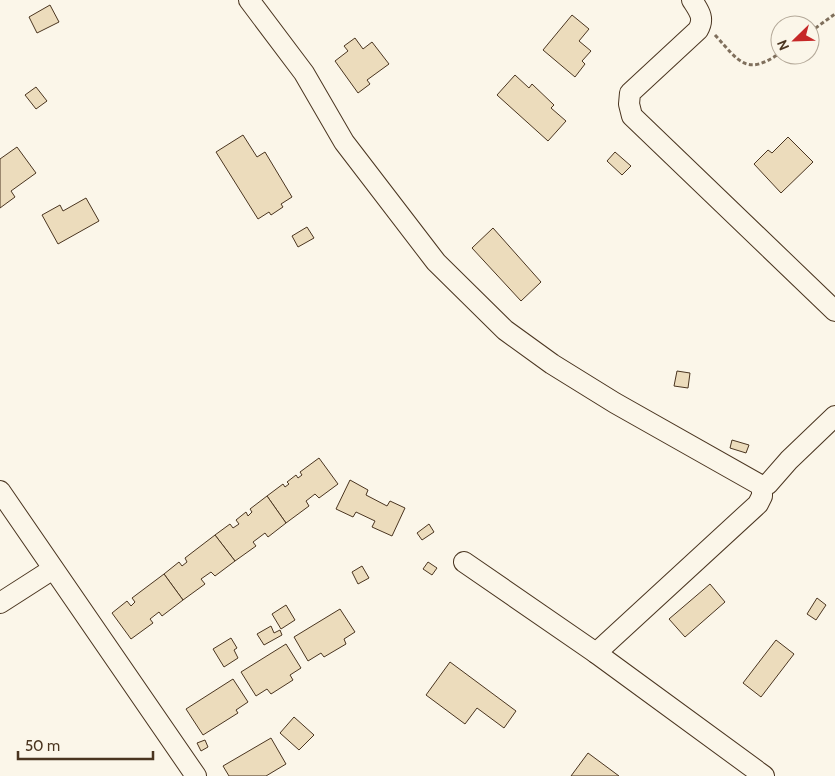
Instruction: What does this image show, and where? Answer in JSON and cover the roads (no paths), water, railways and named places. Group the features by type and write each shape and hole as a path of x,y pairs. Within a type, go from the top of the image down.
{"street":[{"path":"249,0 304,73 344,142 436,262 505,330 552,364 615,403 762,486 768,484 789,460 835,416"},
{"path":"692,0 700,12 702,22 698,30 630,93 628,104 632,116 835,311"},
{"path":"596,653 758,504 762,496 762,486"},
{"path":"0,491 196,776"},
{"path":"464,562 596,653 764,776"},
{"path":"0,603 53,569"}]}
